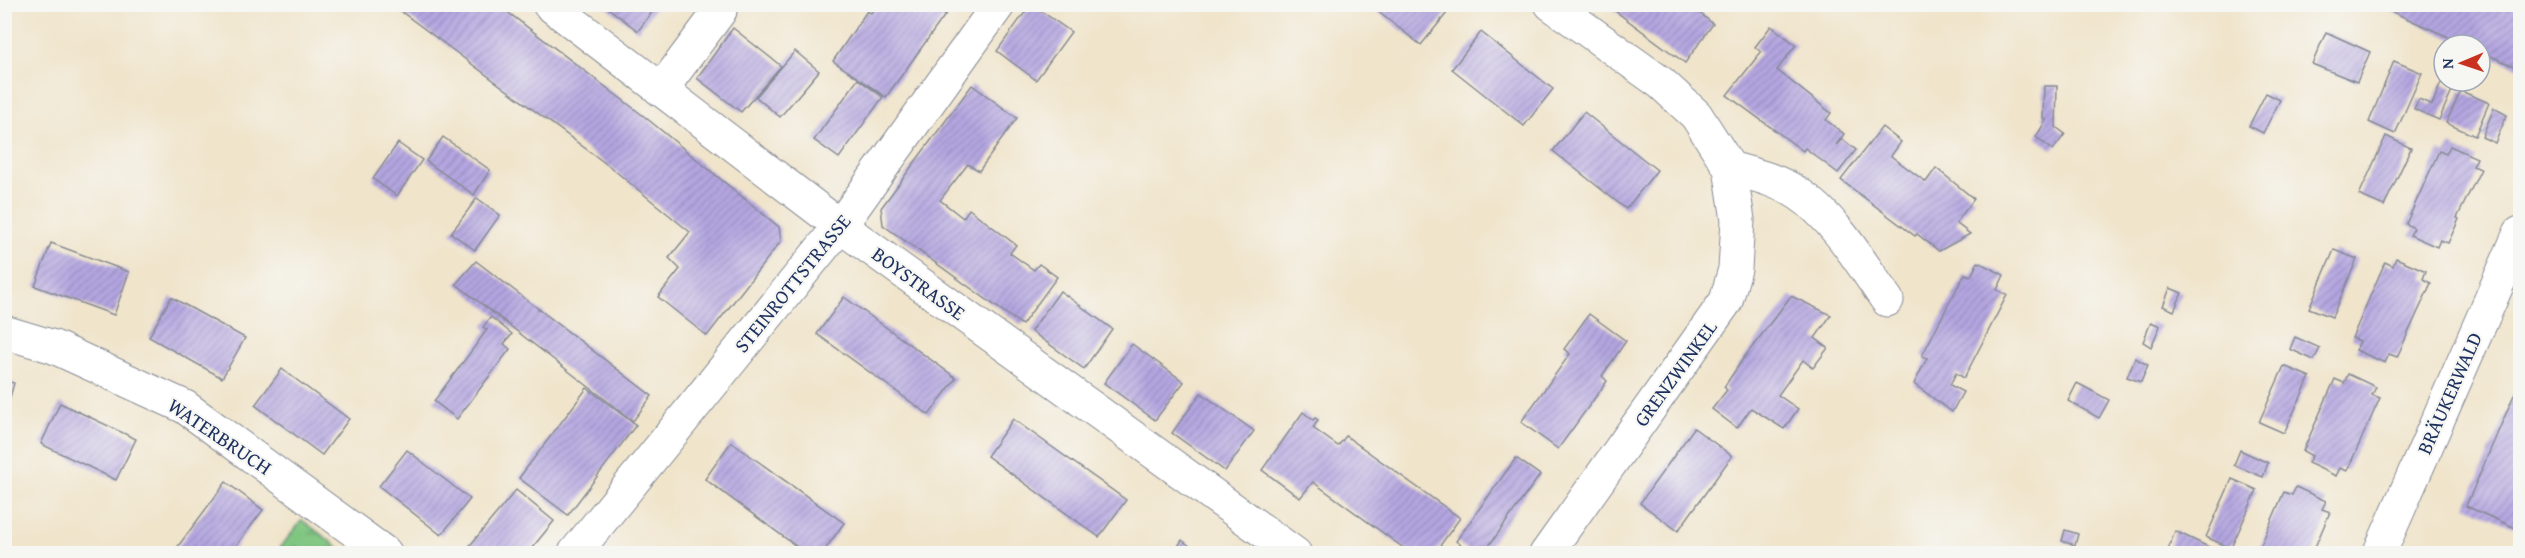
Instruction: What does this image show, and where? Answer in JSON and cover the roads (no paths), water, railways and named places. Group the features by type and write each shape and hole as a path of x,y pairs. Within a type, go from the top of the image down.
{"street":[{"name":"BOYSTRASSE","path":"549,4 840,226 1295,554"},
{"path":"661,90 720,11 719,4"},
{"name":"STEINROTTSTRASSE","path":"574,554 840,226 999,4"},
{"name":"GRENZWINKEL","path":"1546,554 1726,301 1735,269 1738,220 1730,168 1696,115 1661,83 1551,4"},
{"path":"1730,168 1768,178 1798,193 1816,207 1887,300"},
{"name":"BRÄUKERWALD","path":"2379,554 2520,233"},
{"name":"WATERBRUCH","path":"4,332 54,347 185,408 386,554"}]}
